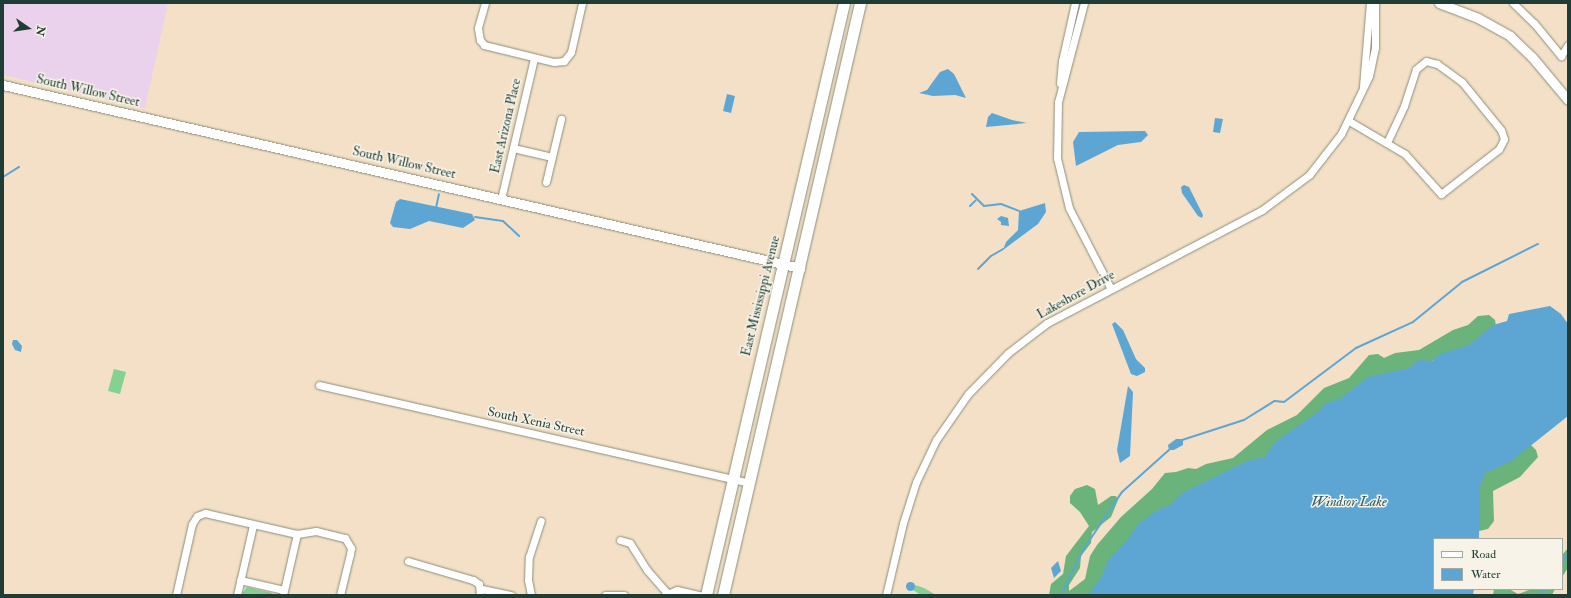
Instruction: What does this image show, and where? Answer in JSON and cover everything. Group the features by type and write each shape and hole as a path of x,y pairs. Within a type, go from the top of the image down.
{"main road":[{"name":"East Mississippi Avenue","path":"706,595 844,3"},
{"path":"723,595 800,268 860,3"}],"street":[{"path":"485,3 478,28 480,40 490,47 554,62 564,61 571,52 582,3"},
{"path":"1075,3 1062,61 1061,87 1055,135 1063,188 1075,220 1111,289"},
{"path":"1061,87 1070,60 1084,3"},
{"name":"Lakeshore Drive","path":"1362,89 1370,3"},
{"name":"Lakeshore Drive","path":"886,595 912,491 932,447 957,408 986,374 1025,339 1053,320 1283,197 1322,161 1349,121 1374,55 1375,3"},
{"path":"1439,3 1478,18 1510,36 1532,57 1568,100"},
{"path":"1512,3 1534,23 1561,56 1568,45"},
{"name":"East Arizona Place","path":"501,198 534,58"},
{"path":"1349,121 1387,142 1414,162 1441,194 1499,149 1504,139 1501,130 1462,82 1431,62 1418,66 1404,106 1387,142"},
{"name":"South Willow Street","path":"3,85 501,198 800,268"},
{"path":"546,182 561,119"},
{"path":"513,148 552,157"},
{"name":"South Xenia Street","path":"319,385 749,483"},
{"path":"176,595 192,524 197,516 210,514 297,534 316,531 345,538 351,548 340,595"},
{"path":"531,595 528,562 534,536 541,521"},
{"path":"237,595 253,525"},
{"path":"240,580 283,593 297,534"},
{"path":"620,540 630,543 647,570 667,595 677,590 699,595"},
{"path":"408,561 466,578 479,584 481,592 511,595"},
{"path":"605,595 624,595"}],"shaded area":[{"path":"3,3 168,3 145,108 3,75"}],"green space":[{"path":"1489,315 1495,320 1496,326 1487,338 1412,369 1268,456 1109,565 1092,595 1049,595 1051,584 1063,574 1066,556 1089,526 1080,512 1070,503 1070,496 1075,489 1087,485 1095,489 1098,505 1111,496 1116,496 1118,500 1111,517 1092,532 1091,543 1081,556 1080,568 1069,585 1069,591 1085,579 1090,556 1097,545 1121,517 1152,489 1165,473 1176,472 1188,468 1196,469 1206,464 1233,458 1267,430 1297,415 1324,388 1349,378 1369,355 1378,354 1384,358 1395,353 1419,350 1453,330 1468,325 1478,316"},
{"path":"114,369 126,372 120,394 108,391"},
{"path":"1531,445 1536,450 1538,457 1520,477 1493,491 1494,521 1488,529 1479,531 1478,477"},
{"path":"1568,548 1568,568 1563,576 1563,554"},
{"path":"915,585 936,595 919,594 913,590"},
{"path":"247,587 272,593 273,595 241,595"},
{"path":"1494,590 1511,590 1518,594 1529,590 1554,590 1552,595 1493,595"}],"water":[{"path":"948,69 954,74 966,98 955,95 933,96 919,93 927,90 940,72"},
{"path":"727,94 735,96 731,113 723,111"},
{"path":"992,113 1012,120 1027,123 986,127 988,117"},
{"path":"1215,118 1223,119 1220,133 1213,132"},
{"path":"1145,131 1148,135 1141,142 1118,145 1076,166 1073,142 1079,132"},
{"path":"1184,185 1189,187 1203,215 1202,218 1198,216 1182,193 1181,187"},
{"path":"400,199 472,214 475,220 463,228 429,221 410,229 393,227 390,223 396,202"},
{"path":"1045,203 1046,212 1038,224 1003,250 1006,242 1018,230 1019,211"},
{"path":"1001,216 1008,218 1009,226 1001,225 1001,222 997,219"},
{"name":"Windsor Lake","path":"1550,306 1561,314 1568,324 1568,416 1510,462 1485,473 1480,486 1479,538 1433,538 1433,590 1474,590 1473,595 1088,595 1102,576 1108,560 1129,538 1138,524 1159,509 1169,506 1182,493 1249,460 1265,457 1274,443 1319,411 1326,403 1340,399 1368,377 1409,368 1419,360 1432,361 1440,354 1469,345 1493,325 1507,321 1509,314"},
{"path":"1115,322 1123,330 1136,359 1145,368 1145,372 1137,376 1131,374 1112,324"},
{"path":"13,340 17,340 22,346 21,352 15,350 12,344"},
{"path":"1128,386 1133,392 1130,456 1120,463 1117,450"},
{"path":"1176,439 1183,439 1183,445 1174,450 1169,450 1168,445"},
{"path":"1058,561 1061,571 1054,578 1051,568"},
{"path":"910,581 915,586 910,591 905,586"}],"waterway":[{"path":"3,177 19,167"},
{"path":"436,208 439,194"},
{"path":"972,194 984,206 1001,204 1019,211"},
{"path":"970,206 976,200"},
{"path":"475,217 503,221 519,236"},
{"path":"1182,440 1244,420 1275,401 1284,402 1356,348 1413,322 1462,282 1538,244"},
{"path":"978,269 991,256 1003,249"},
{"path":"1061,595 1083,550 1122,492 1171,448"},
{"path":"1563,561 1568,555"},
{"path":"1540,595 1543,590"}]}
